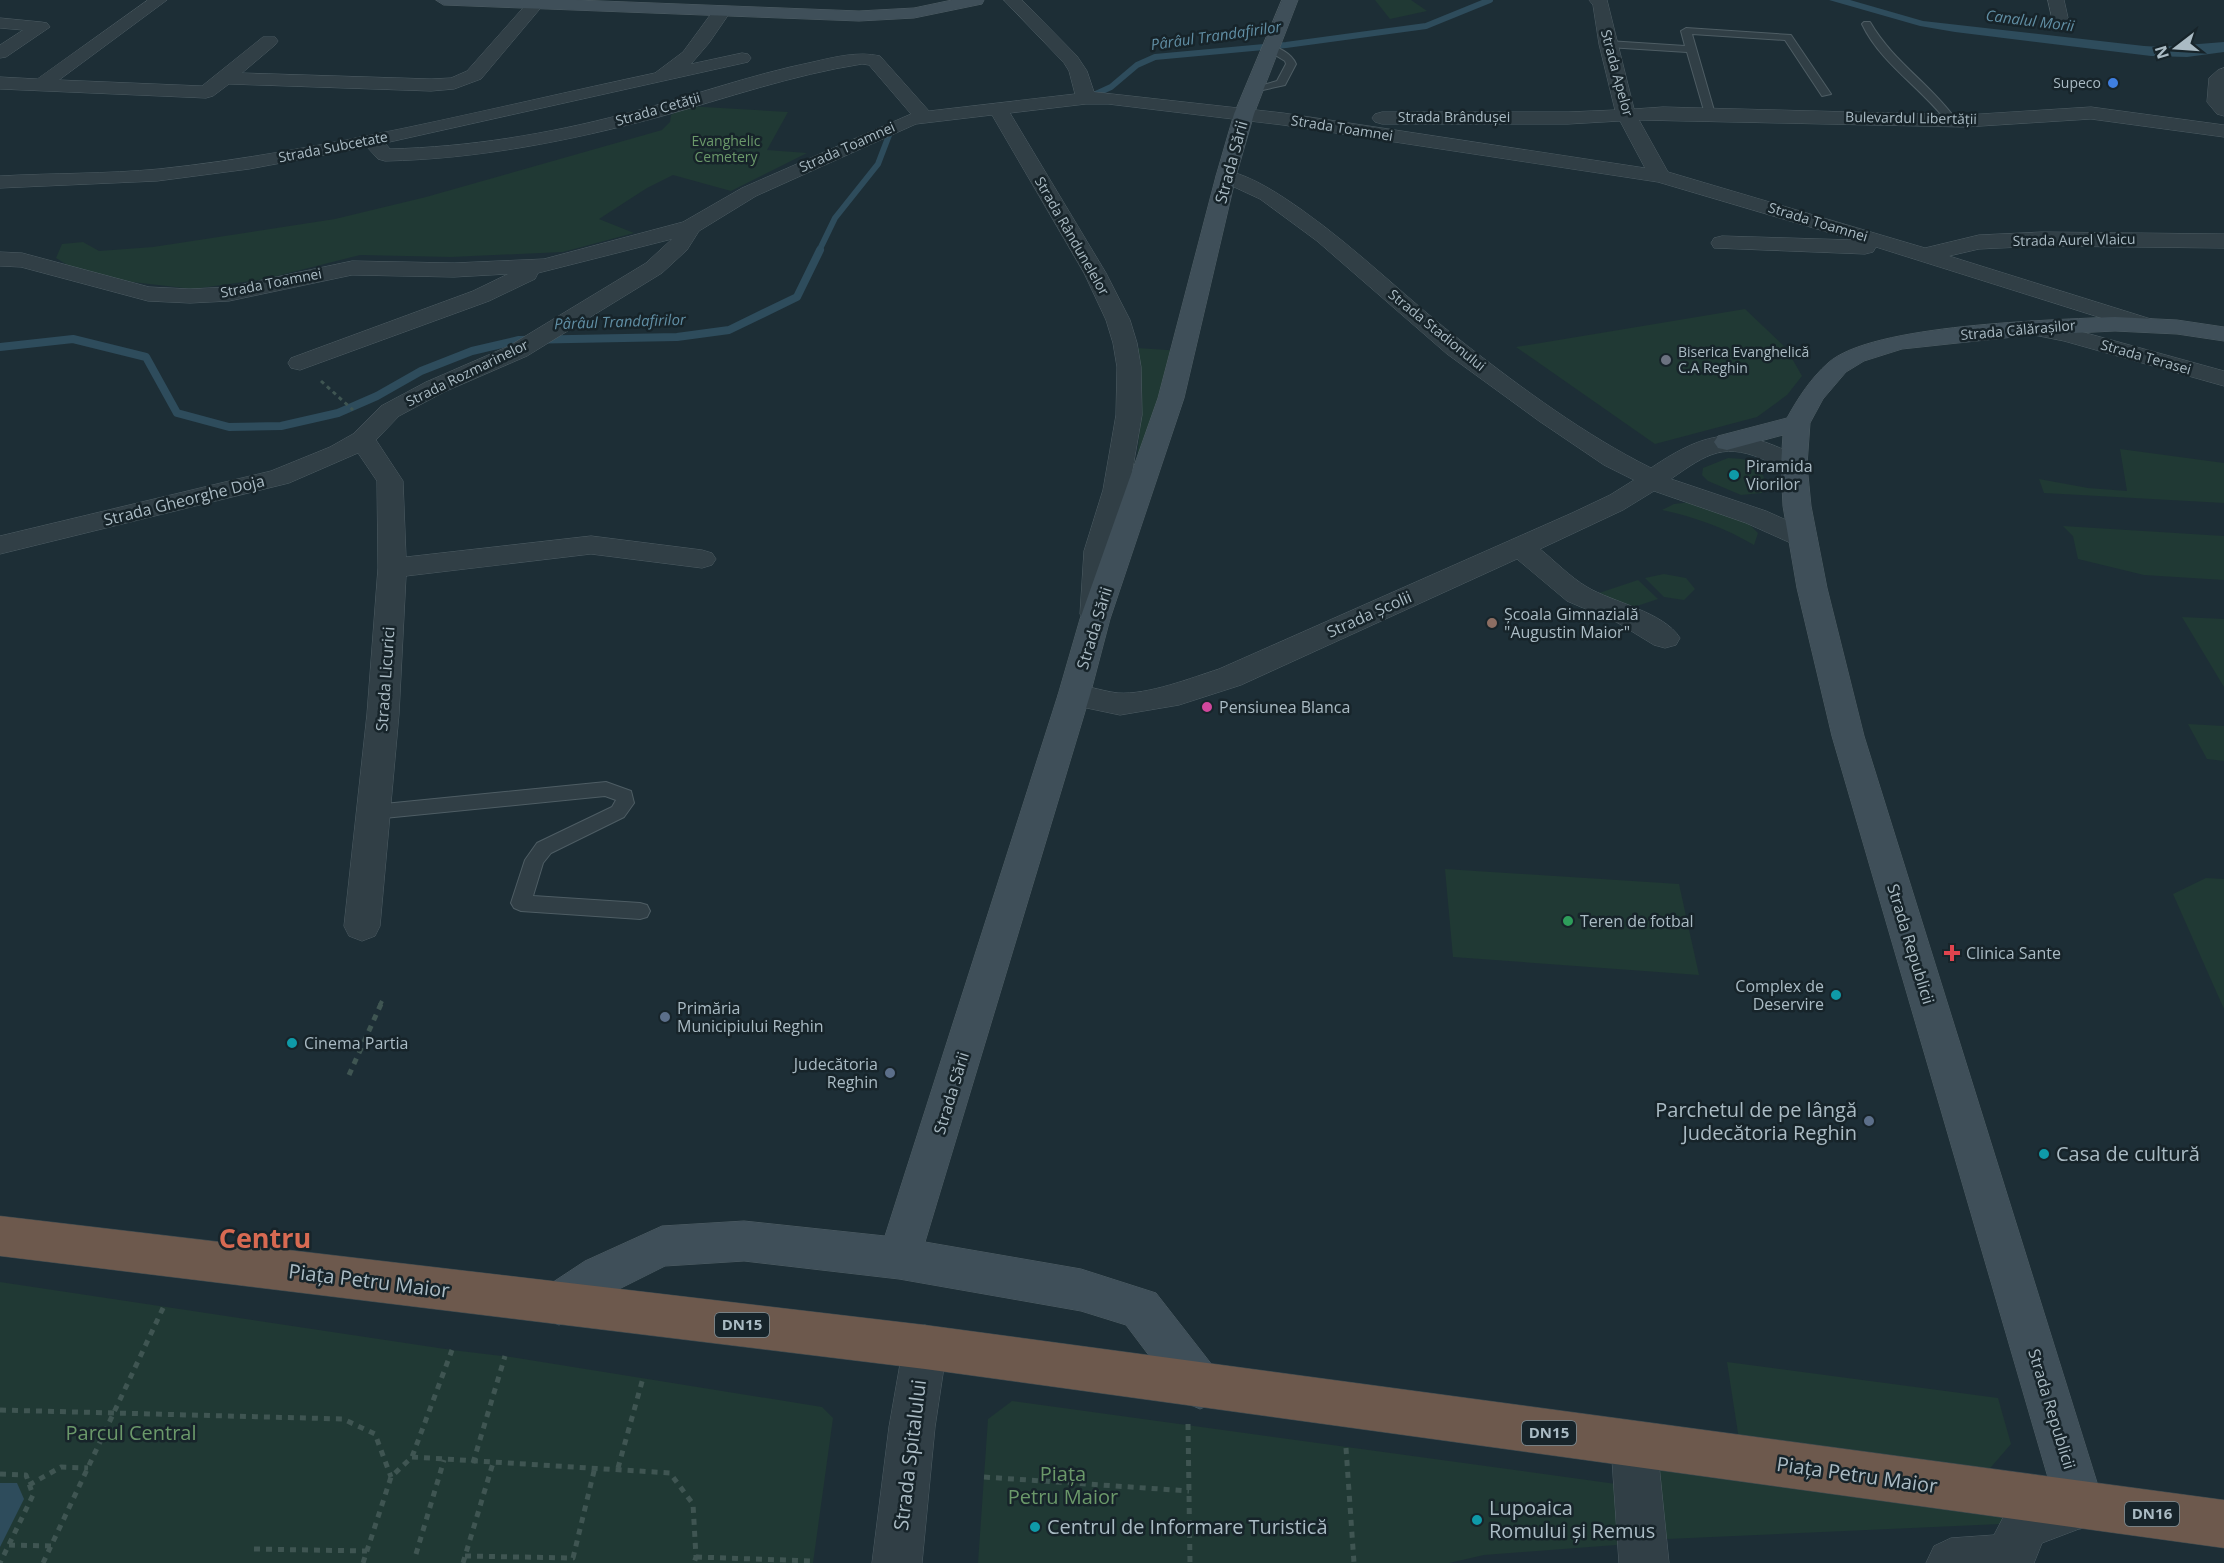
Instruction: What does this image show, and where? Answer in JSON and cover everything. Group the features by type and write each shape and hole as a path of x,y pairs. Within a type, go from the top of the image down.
{"highway":[{"name":"Piața Petru Maior","path":"0,1236 925,1347 1194,1405 1634,1445 2080,1505"},
{"name":"DN16","path":"2080,1505 2224,1524"}],"main road":[{"path":"444,0 844,16 927,11 976,0"},
{"name":"Strada Sării","path":"899,1258 1074,695 1095,619 1171,398 1226,176 1244,114 1290,0"},
{"name":"Strada Călărașilor","path":"1824,381 1837,368 1855,356 1876,347 1945,336 2032,328 2115,324 2146,325 2224,334"},
{"name":"Strada Republicii","path":"1824,381 1803,410 1797,423 1794,465 1797,506 1812,588 1848,736 2080,1505"},
{"path":"1727,442 1797,423"},
{"path":"559,1303 600,1276 662,1245 744,1240 899,1258 1081,1290 1140,1308 1194,1405"}],"street":[{"path":"39,86 159,0"},
{"path":"1012,0 1071,60 1078,71 1086,98"},
{"name":"Strada Apelor","path":"1597,0 1601,3 1608,44 1626,114 1660,176"},
{"path":"2055,0 2059,18"},
{"path":"225,78 431,85 454,83 474,75 536,4"},
{"name":"Strada Subcetate","path":"661,76 680,67 689,58 722,11"},
{"path":"0,23 41,27 0,53"},
{"path":"1,84 206,92 269,41"},
{"name":"Strada Subcetate","path":"0,182 157,175 249,163 372,140 742,58"},
{"name":"Strada Cetății","path":"372,140 376,147 385,154 413,154 508,144 624,120 759,80 862,58 874,60 922,116"},
{"name":"Bulevardul Libertății","path":"1626,114 1710,114 1952,121 2091,112 2194,127 2224,121 2216,102 2222,77"},
{"name":"Strada Toamnei","path":"300,363 481,296 545,266 690,227 749,192 870,136 922,116 999,111 1086,98 1108,98 1283,119 1393,127 1660,176 1728,194 2146,325"},
{"name":"Strada Rândunelelor","path":"999,111 1095,273 1118,320 1125,343 1129,367 1129,415 1116,490 1098,551 1095,619"},
{"name":"Strada Brândușei","path":"1393,127 1626,114"},
{"name":"Strada Stadionului","path":"1226,176 1257,190 1325,236 1456,349 1548,416 1613,459 1651,480"},
{"name":"Strada Rozmarinelor","path":"362,439 390,411 435,387 518,351 654,268 679,245 690,227"},
{"name":"Strada Aurel Vlaicu","path":"1925,255 1979,242 2042,239 2224,241"},
{"path":"1722,243 1904,248"},
{"name":"Strada Toamnei","path":"0,259 22,260 148,294 190,296 229,294 352,268 499,270 545,266"},
{"name":"Strada Terasei","path":"2032,328 2067,335 2224,379"},
{"name":"Strada Gheorghe Doja","path":"0,545 280,477 321,462 362,439"},
{"name":"Strada Licurici","path":"362,439 390,481 392,568 383,714 362,926"},
{"path":"1727,442 1766,451 1794,465"},
{"name":"Strada Școlii","path":"1074,695 1120,704 1168,696 1230,677 1620,500 1671,466 1698,452 1727,442"},
{"path":"1651,480 1684,494 1756,517 1803,538"},
{"path":"392,568 591,545 702,559"},
{"path":"1520,547 1577,594 1628,616 1665,638"},
{"name":"Strada Spitalului","path":"897,1563 912,1427 925,1347"},
{"path":"1634,1445 1644,1563"},
{"path":"1951,1563 2009,1561 2025,1525 2080,1505"}],"lane":[{"path":"1867,24 1880,46 1935,99 1952,121"},
{"path":"1710,114 1686,31 1788,37 1826,94"},
{"path":"1608,44 1691,49"},
{"path":"1253,91 1281,82 1292,64 1289,59 1270,47"},
{"path":"374,812 606,789 625,796 625,803 618,812 544,848 534,860 521,903 640,911"}],"path":[{"path":"338,397 348,405"},
{"path":"349,1075 382,1000"},
{"path":"43,1563 164,1306"},
{"path":"363,1563 391,1477 412,1458 452,1350"},
{"path":"473,1462 505,1356"},
{"path":"618,1468 643,1378"},
{"path":"1190,1563 1189,1491 1194,1405"},
{"path":"0,1410 343,1419 375,1434 391,1477"},
{"path":"1346,1448 1354,1563"},
{"path":"412,1458 618,1468 670,1473 693,1504 695,1560 813,1561"},
{"path":"416,1554 444,1460"},
{"path":"463,1563 493,1463"},
{"path":"29,1485 61,1467 88,1468"},
{"path":"465,1556 573,1558 595,1467"},
{"path":"0,1474 26,1475 33,1495 0,1563"},
{"path":"984,1477 1189,1491"},
{"path":"9,1545 51,1546"},
{"path":"254,1550 367,1551"}],"green space":[{"path":"1375,0 1411,0 1427,11 1390,19"},
{"name":"Evanghelic Cemetery","path":"686,106 788,112 767,150 807,153 731,191 673,175 647,188 599,219 634,233 563,252 451,257 360,255 265,279 193,289 132,282 69,266 56,258 62,244 83,242 99,251 153,247 335,219 426,197 662,130 670,122 671,115"},
{"path":"1745,309 1786,348 1802,376 1787,395 1757,417 1655,444 1516,347"},
{"path":"1137,348 1183,351 1133,507 1141,415"},
{"path":"2120,449 2224,463 2224,503 2044,493 2039,479 2088,488 2127,491"},
{"path":"1728,458 1743,459 1757,466 1766,483 1762,493 1741,495 1708,481 1702,475 1703,468"},
{"path":"1691,502 1745,520 1758,533 1754,545 1709,524 1662,510 1674,504"},
{"path":"2063,526 2224,536 2224,580 2144,575 2078,559 2073,536"},
{"path":"1664,574 1686,578 1695,589 1684,600 1664,597 1645,578"},
{"path":"1638,580 1658,599 1631,608 1593,595"},
{"path":"2182,617 2224,619 2224,687"},
{"path":"2188,724 2224,726 2224,761 2207,759"},
{"name":"Teren de fotbal","path":"1445,869 1679,884 1699,975 1453,957"},
{"path":"2206,878 2224,879 2224,1009 2173,894"},
{"name":"Parcul Central","path":"0,1282 511,1357 822,1407 833,1418 813,1563 0,1563"},
{"path":"1727,1362 1998,1398 2011,1444 1986,1473 1742,1459"},
{"name":"Piața Petru Maior","path":"1012,1401 1638,1487 1642,1543 1484,1555 1449,1563 978,1563 988,1419"},
{"path":"1637,1448 2070,1505 2023,1523 1645,1540"}],"water":[{"path":"1829,0 1850,0 1923,21 2144,46 2161,47 2224,42 2224,52 2187,57 2151,56 1955,32 1920,26"},
{"path":"0,1483 17,1483 24,1499 0,1547"}],"waterway":[{"name":"Pârâul Trandafirilor","path":"1087,98 1111,87 1137,65 1155,57 1286,45 1426,26 1490,0"},
{"name":"Pârâul Trandafirilor","path":"819,251 835,218 878,164 891,130 897,128"},
{"name":"Pârâul Trandafirilor","path":"0,347 73,339 146,357 177,413 229,427 281,426 338,413 377,396 421,371 472,351 519,340 677,337 729,330 797,297 820,250"}],"place":[{"name":"Supeco","path":"2113,83"},
{"name":"Biserica Evanghelică C.A Reghin","path":"1666,360"},
{"name":"Piramida Viorilor","path":"1734,475"},
{"name":"Școala Gimnazială \"Augustin Maior\"","path":"1492,623"},
{"name":"Pensiunea Blanca","path":"1207,707"},
{"name":"Teren de fotbal","path":"1568,921"},
{"name":"Clinica Sante","path":"1952,953"},
{"name":"Complex de Deservire","path":"1836,995"},
{"name":"Primăria Municipiului Reghin","path":"665,1017"},
{"name":"Cinema Partia","path":"292,1043"},
{"name":"Judecătoria Reghin","path":"890,1073"},
{"name":"Parchetul de pe lângă Judecătoria Reghin","path":"1869,1121"},
{"name":"Casa de cultură","path":"2044,1154"},
{"name":"Lupoaica Romului și Remus","path":"1477,1520"},
{"name":"Centrul de Informare Turistică","path":"1035,1527"}],"district":[{"name":"Centru","path":"265,1239"}],"water label":[{"name":"Canalul Morii","path":"2030,21"}]}
